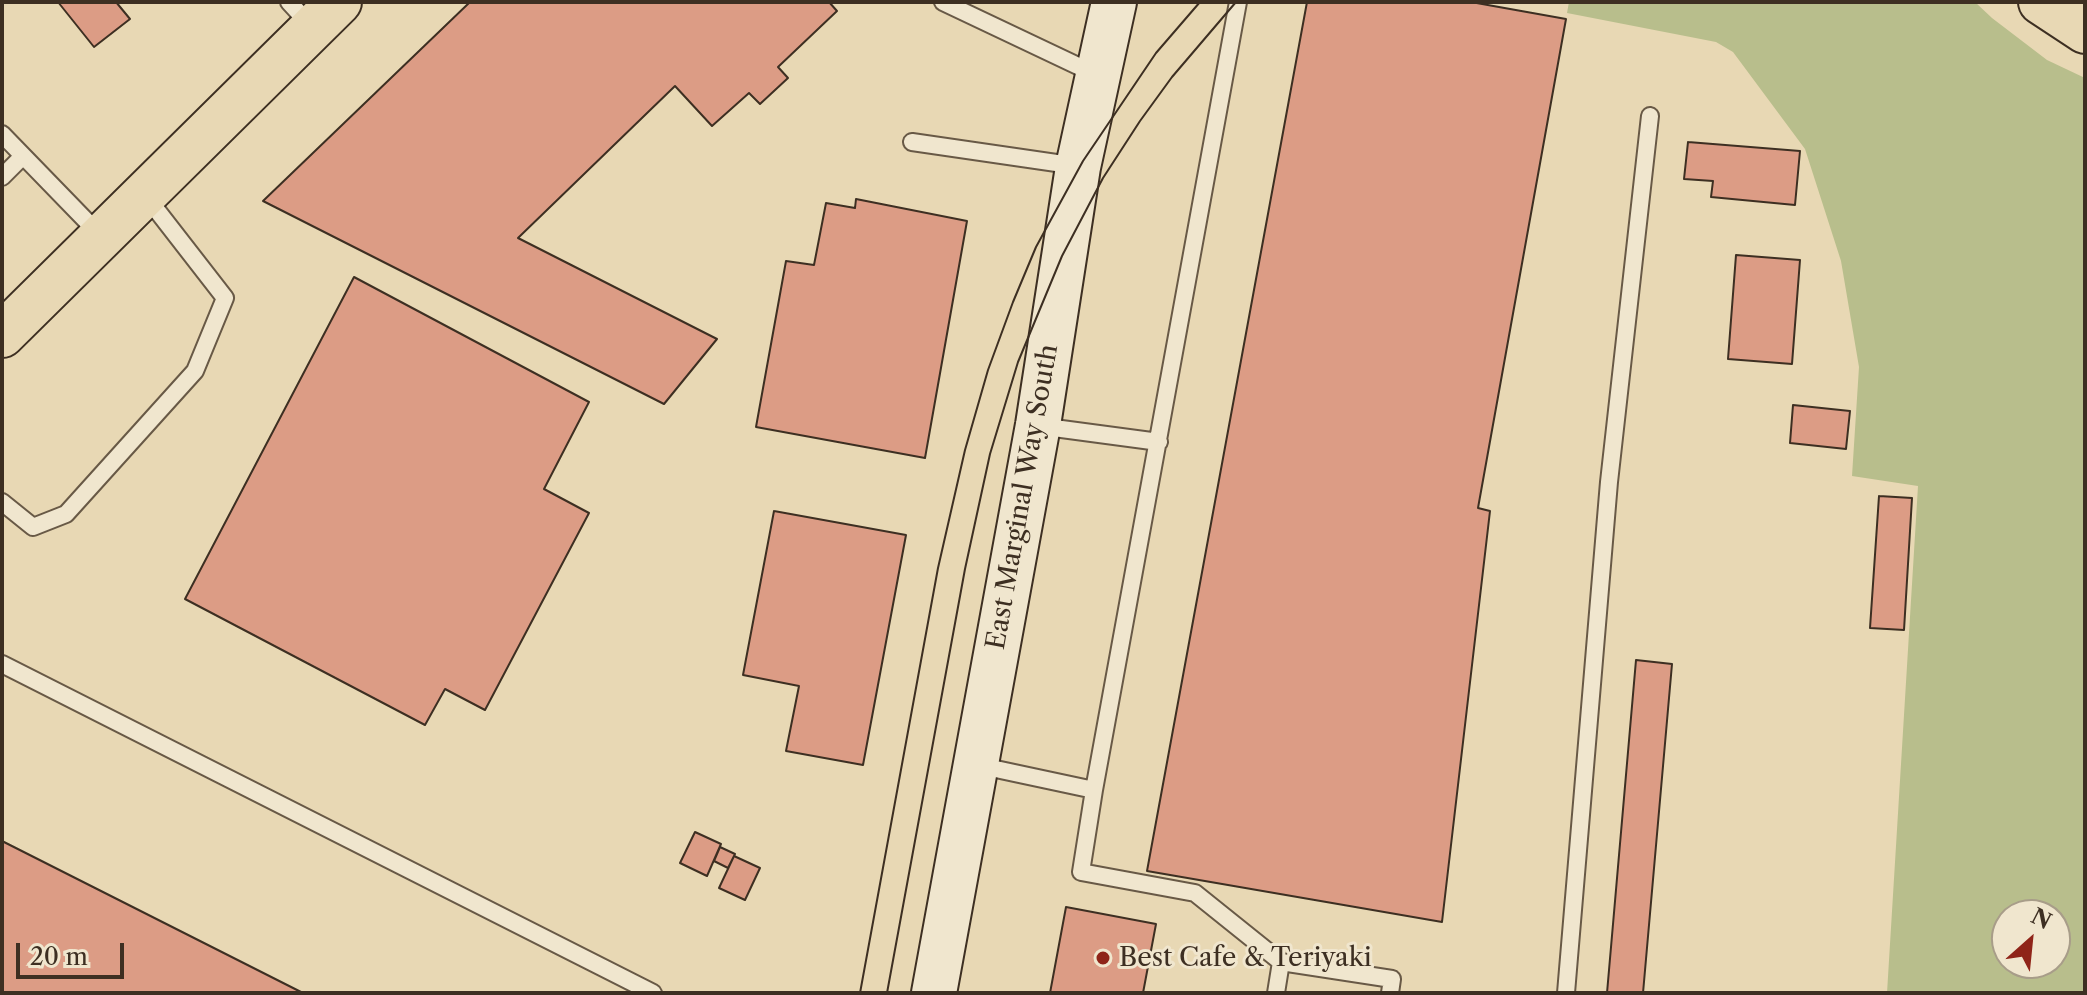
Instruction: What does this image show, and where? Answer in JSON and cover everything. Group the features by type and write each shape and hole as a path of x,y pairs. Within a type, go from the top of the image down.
{"main road":[{"path":"2041,2 2085,31"},
{"path":"2,335 144,194 313,11"}],"street":[{"name":"East Marginal Way South","path":"934,993 1038,425 1078,167 1114,2"}],"lane":[{"path":"1238,2 1081,872 1195,893 1281,962 1392,979 1390,993"},
{"path":"949,3 1098,75"},
{"path":"1566,993 1609,482 1650,116"},
{"path":"2,134 102,237"},
{"path":"912,142 1078,167"},
{"path":"2,177 23,156"},
{"path":"2,502 33,527 66,514 195,371 225,298 144,194"},
{"path":"1038,425 1159,442"},
{"path":"2,664 653,993"},
{"path":"976,764 1094,790"},
{"path":"1276,993 1281,962"}],"green space":[{"path":"1569,2 1975,2 2047,60 2085,78 2085,993 1887,993 1918,486 1852,476 1859,367 1841,261 1805,149 1733,52 1716,42 1567,13"}],"building":[{"path":"58,2 116,2 130,19 94,47"},
{"path":"470,2 829,2 837,11 778,67 788,78 760,104 749,93 712,126 675,86 518,238 717,339 664,404 263,201"},
{"path":"1307,2 1471,2 1566,19 1478,508 1490,511 1442,922 1147,871"},
{"path":"1688,142 1800,151 1795,205 1711,197 1713,181 1684,179"},
{"path":"856,199 967,221 925,458 756,427 786,261 814,265 826,203 855,208"},
{"path":"1736,255 1800,260 1792,364 1728,359"},
{"path":"354,277 589,402 544,489 589,513 485,710 445,689 425,725 185,599"},
{"path":"1793,405 1850,411 1846,449 1790,443"},
{"path":"1879,496 1912,498 1904,630 1870,628"},
{"path":"774,511 906,535 863,765 786,751 799,686 743,675"},
{"path":"1636,660 1672,664 1643,993 1607,993"},
{"path":"695,832 721,844 707,876 680,863"},
{"path":"2,841 303,993 2,993"},
{"path":"720,847 735,854 728,868 714,861"},
{"path":"734,856 760,868 745,900 719,888"},
{"name":"Best Cafe & Teriyaki","path":"1066,907 1156,924 1143,993 1050,993"}],"tram line":[{"path":"860,993 938,568 965,450 988,370 1036,247 1083,161 1156,53 1200,2"},
{"path":"887,993 965,569 990,454 1018,362 1062,256 1103,178 1172,77 1236,2"}],"place":[{"name":"Best Cafe & Teriyaki","path":"1103,958"}]}
